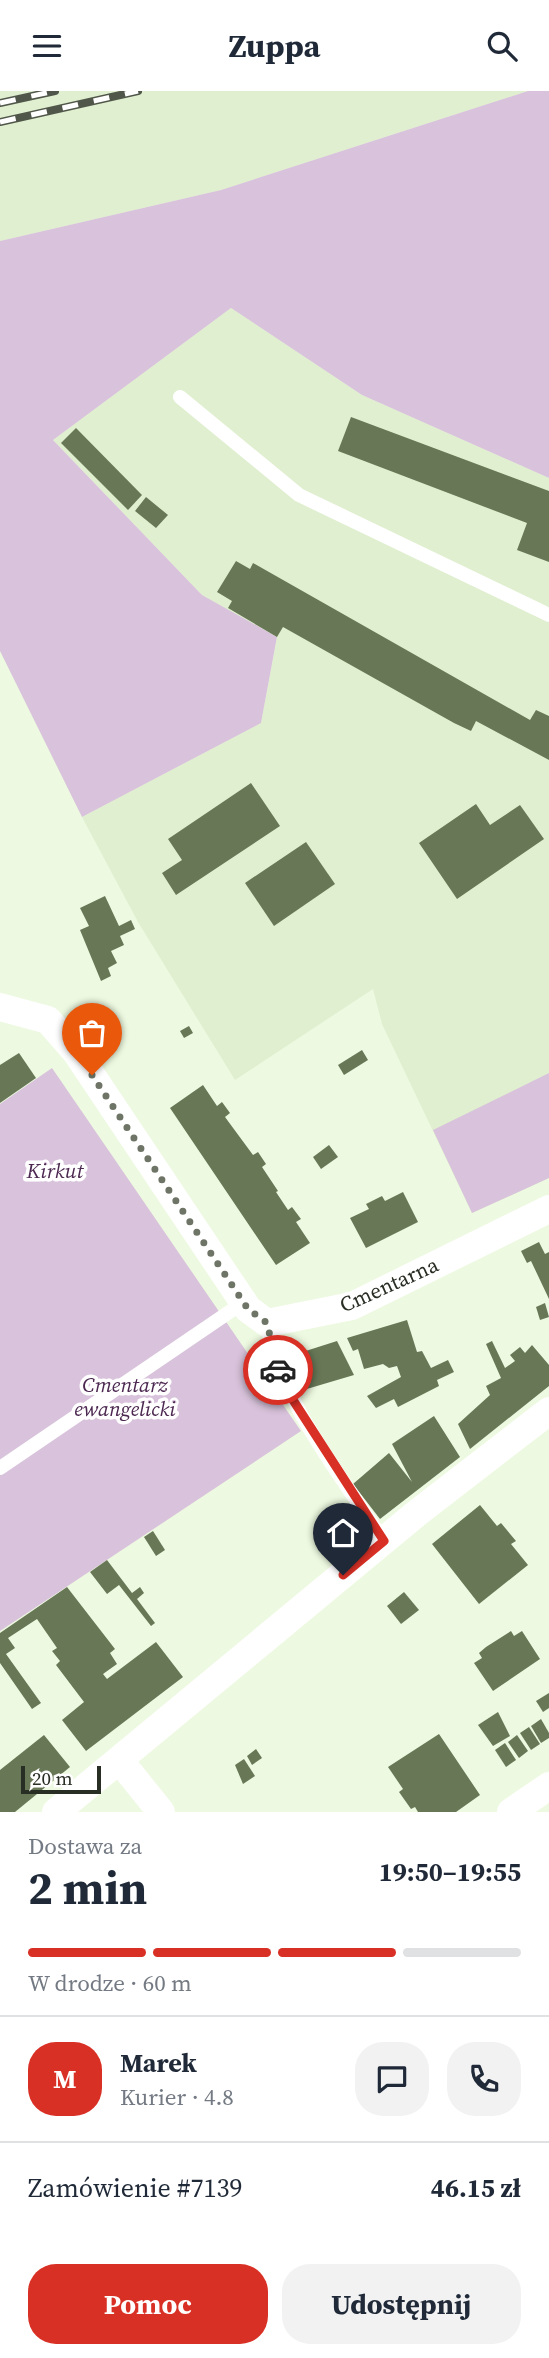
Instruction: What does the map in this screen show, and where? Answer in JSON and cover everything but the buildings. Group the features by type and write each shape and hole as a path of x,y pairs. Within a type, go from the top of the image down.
{"street":[{"path":"0,1007 48,1020 76,1052 243,1302 267,1323"},
{"name":"Cmentarna","path":"267,1323 352,1306 549,1209"},
{"path":"56,1812 384,1541 549,1411"},
{"path":"120,1761 161,1812"},
{"path":"511,1812 549,1786"}],"lane":[{"path":"180,397 299,495 549,615"},
{"path":"0,1468 243,1302"},
{"path":"267,1323 278,1370 293,1400 384,1541"}],"shaded area":[{"path":"0,91 528,91 221,190 0,241"},
{"path":"231,308 362,395 549,478 549,1178 472,1213 382,1024 373,989 235,1080 138,922 82,817 261,723 277,638 202,595 53,440"}],"green space":[{"path":"528,91 549,91 549,478 362,395 231,308 53,440 202,595 277,637 261,723 82,817 0,651 0,241 221,190"},
{"name":"Cmentarz ewangelicki","path":"52,1068 301,1431 0,1631 0,1104"},
{"path":"549,1073 549,1178 472,1213 433,1130"}],"railway":[{"path":"0,103 55,91"},
{"path":"0,122 138,91"}],"way so far":[{"path":"92,1075 248,1309 267,1323 278,1370"}],"route":[{"path":"278,1370 293,1400 384,1541 343,1575"}],"park label":[{"name":"Kirkut","path":"55,1171"}]}
